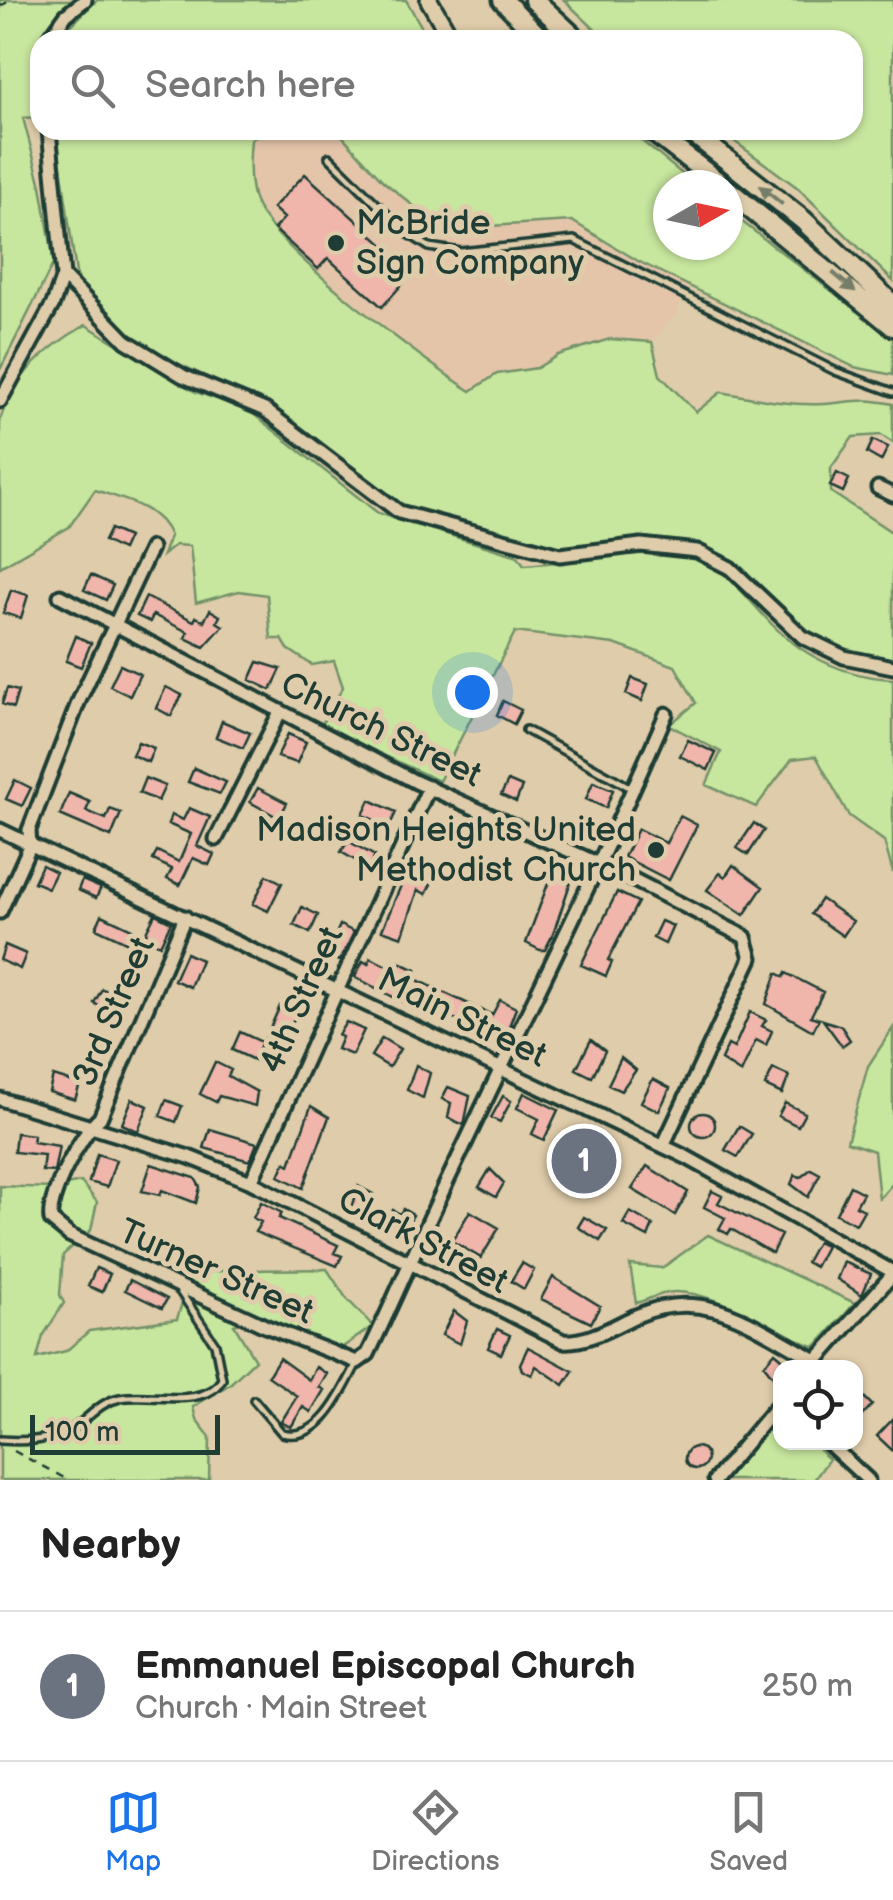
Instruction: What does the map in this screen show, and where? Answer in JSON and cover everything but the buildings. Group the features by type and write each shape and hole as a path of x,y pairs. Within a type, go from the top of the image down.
{"main road":[{"path":"503,0 532,30"},
{"path":"534,0 566,30"},
{"path":"664,140 703,170"},
{"path":"702,140 803,220 893,304"},
{"path":"743,202 893,326"}],"street":[{"path":"55,30 85,0"},
{"path":"429,0 446,30"},
{"path":"0,401 53,304 63,276 50,140"},
{"path":"63,276 126,341 183,376 265,410 399,512 560,555 641,545 696,551 730,568 804,637 844,657 893,667"},
{"path":"878,488 893,494"},
{"path":"0,912 30,842 30,830 69,726 151,548"},
{"name":"Church Street","path":"60,596 115,628 429,787 600,864 745,937 750,958 663,1146"},
{"path":"216,839 280,712"},
{"path":"357,1362 368,1354 411,1266 666,714"},
{"name":"4th Street","path":"251,1182 429,787"},
{"name":"Main Street","path":"0,830 663,1146 893,1273"},
{"name":"3rd Street","path":"90,1126 100,1118 185,917"},
{"name":"Clark Street","path":"0,1099 251,1182 563,1342 584,1340 662,1305 695,1302 805,1360"},
{"name":"Turner Street","path":"90,1126 52,1200 51,1220 68,1235 175,1285 357,1362"},
{"path":"817,1360 893,1273"},
{"path":"715,1480 773,1410"},
{"path":"836,1450 868,1480"}],"lane":[{"path":"329,157 404,231 429,247 461,252 574,240 835,371 893,392"},
{"path":"526,730 634,790"},
{"path":"0,1440 66,1433 94,1410 120,1398 191,1396 214,1390 222,1378 220,1358 175,1285"},
{"path":"254,1400 282,1433 297,1434 329,1412 357,1362"}],"path":[{"path":"0,6 12,0"},
{"path":"14,1451 68,1480"}],"shaded area":[{"path":"251,140 351,140 474,227 572,221 688,286 676,314 652,342 610,339 558,355 537,369 497,374 471,391 434,368 280,240 255,202 249,165"}],"green space":[{"path":"0,0 90,0 54,30 30,30 30,118 23,118 41,186 54,262 0,370"},
{"path":"97,0 406,0 423,30 66,30"},
{"path":"564,0 893,0 893,281 798,188 733,140 863,140 863,30 596,30"},
{"path":"57,140 251,140 251,187 268,222 352,303 471,391 497,374 537,368 558,355 610,339 652,342 660,375 696,412 721,392 797,404 865,400 893,404 893,443 881,435 853,437 831,468 831,492 893,533 893,661 846,652 807,632 733,563 698,545 641,539 560,549 401,507 268,405 155,353 86,296 76,273"},
{"path":"346,140 640,140 677,170 653,170 653,260 743,260 743,223 893,338 893,375 854,367 638,261 572,221 474,227 421,212 383,181"},
{"path":"86,325 196,392 247,409 378,513 518,556 524,565 644,554 668,554 709,564 808,653 840,669 893,679 893,873 884,841 849,816 816,756 792,759 756,807 706,785 721,752 669,725 696,703 675,666 614,644 515,632 439,781 321,726 343,687 334,661 312,665 288,649 282,639 271,639 267,595 239,591 196,603 190,546 175,545 163,555 170,536 157,518 139,506 95,490 69,527 0,567 0,420 23,376 58,343"},
{"path":"893,1028 893,1183 879,1199 874,1151 847,1142 868,1066"},
{"path":"81,1182 97,1202 91,1230 63,1255 60,1295 64,1303 43,1336 37,1358 66,1351 89,1331 177,1319 191,1275 215,1271 327,1269 346,1298 373,1326 340,1349 263,1316 234,1325 255,1360 230,1384 193,1407 196,1419 210,1437 209,1480 0,1480 0,1186 51,1188"},
{"path":"708,1235 855,1303 815,1347 726,1305 690,1293 669,1292 636,1303 630,1265 662,1268"},
{"path":"773,1423 773,1450 819,1450 829,1459 814,1480 724,1480"}],"place":[{"name":"McBride Sign Company","path":"336,243"},
{"name":"Madison Heights United Methodist Church","path":"656,850"},
{"name":"Emmanuel Episcopal Church","path":"584,1161"}]}
